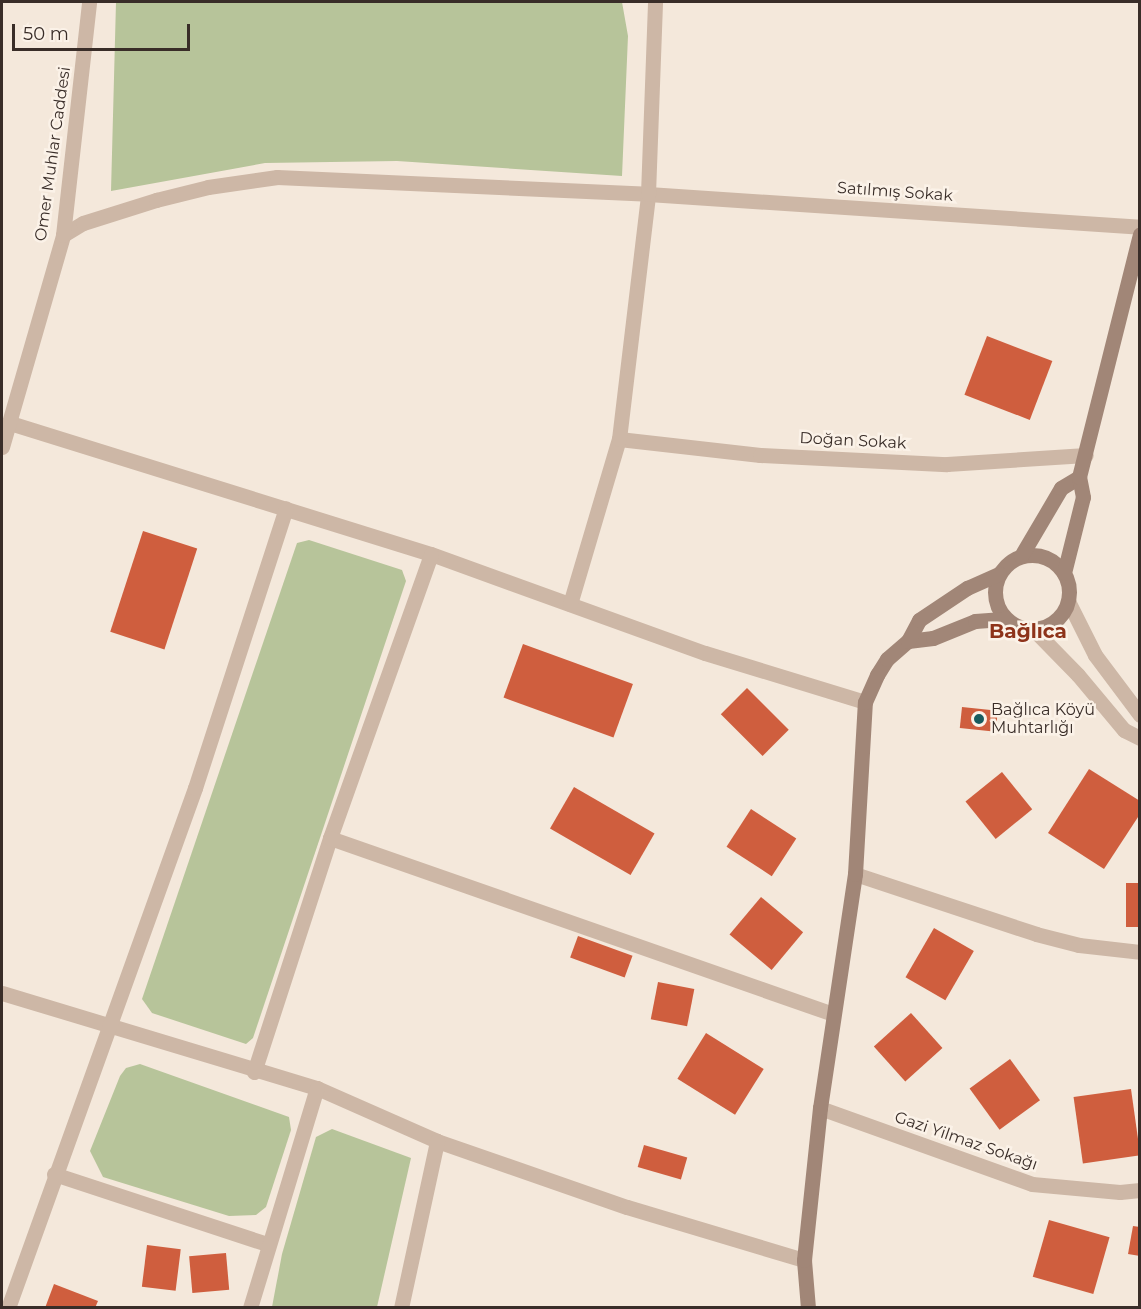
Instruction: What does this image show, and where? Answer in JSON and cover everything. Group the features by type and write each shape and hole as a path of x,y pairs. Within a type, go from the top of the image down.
{"street":[{"name":"Omer Muhlar Caddesi","path":"2,447 39,306 63,235 89,2"},
{"path":"570,604 619,439 648,194 655,2"},
{"name":"Satılmış Sokak","path":"63,235 83,223 166,198 278,177 648,194 1140,227"},
{"path":"1140,236 1079,477 1083,497 1064,573 1068,601 1095,655 1140,715"},
{"path":"10,423 431,554 705,653 865,702"},
{"name":"Doğan Sokak","path":"619,439 760,454 947,464 1086,455"},
{"path":"808,1308 804,1260 820,1108 855,874 865,702 888,659 908,641 919,620 938,606 999,574 1021,556 1061,488 1079,477"},
{"path":"8,1308 54,1174 111,1026 286,508"},
{"path":"254,1072 330,838 431,554"},
{"path":"1021,556 1040,556 1064,573"},
{"path":"999,574 994,593 1006,619"},
{"path":"1033,629 1059,618 1068,601"},
{"path":"908,641 933,638 975,621 1006,619 1033,629 1078,675 1124,730 1140,738"},
{"path":"330,838 833,1014"},
{"path":"855,874 1036,934 1079,945 1140,952"},
{"path":"2,993 254,1072 317,1088 437,1141 627,1207 804,1260"},
{"path":"250,1308 267,1244 317,1088"},
{"name":"Gazi Yilmaz Sokağı","path":"820,1108 1032,1184 1120,1192 1140,1190"},
{"path":"400,1308 437,1141"},
{"path":"54,1174 267,1244"}],"green space":[{"path":"116,2 622,2 628,36 622,176 397,161 265,163 111,191"},
{"path":"309,540 402,570 406,581 253,1038 246,1044 152,1013 142,999 297,543"},
{"path":"140,1064 289,1117 291,1130 266,1207 256,1215 229,1216 103,1177 90,1151 120,1076 126,1068"},
{"path":"332,1129 411,1158 377,1307 272,1307 282,1254 316,1137"}],"building":[{"path":"987,336 1052,361 1030,420 964,395"},
{"path":"143,531 197,549 164,649 110,632"},
{"path":"523,644 633,684 613,738 504,698"},
{"path":"747,688 789,730 763,756 721,714"},
{"name":"Bağlıca Köyü Muhtarlığı","path":"962,707 998,711 996,732 960,728"},
{"path":"1089,769 1140,801 1140,814 1104,869 1048,833"},
{"path":"1002,772 1032,809 996,839 965,802"},
{"path":"574,787 655,834 631,875 550,829"},
{"path":"751,809 796,838 772,876 726,847"},
{"path":"1126,883 1140,883 1140,927 1126,927"},
{"path":"761,897 803,932 772,970 730,935"},
{"path":"934,928 974,951 945,1000 906,977"},
{"path":"578,936 633,956 625,977 570,958"},
{"path":"658,982 694,989 687,1026 651,1019"},
{"path":"911,1013 942,1048 905,1081 874,1046"},
{"path":"706,1033 764,1069 735,1115 677,1079"},
{"path":"1010,1059 1040,1100 1000,1130 970,1088"},
{"path":"1131,1089 1140,1155 1083,1163 1074,1097"},
{"path":"644,1145 687,1157 681,1180 638,1167"},
{"path":"1049,1220 1110,1237 1093,1294 1033,1277"},
{"path":"1133,1226 1140,1227 1140,1256 1128,1254"},
{"path":"147,1245 181,1249 176,1291 142,1287"},
{"path":"226,1253 229,1290 192,1293 189,1256"},
{"path":"54,1284 98,1301 95,1308 45,1308"}],"place":[{"name":"Bağlıca Köyü Muhtarlığı","path":"979,719"}],"district":[{"name":"Bağlıca","path":"1028,631"}]}
